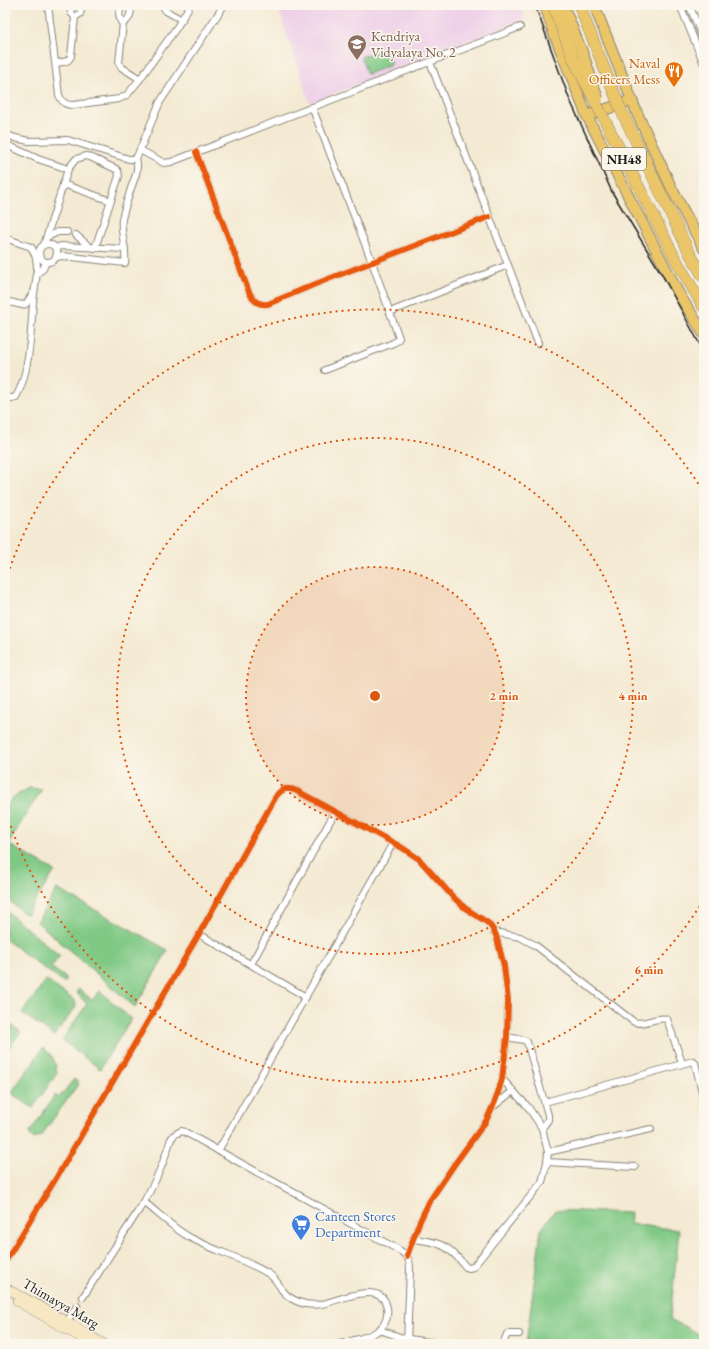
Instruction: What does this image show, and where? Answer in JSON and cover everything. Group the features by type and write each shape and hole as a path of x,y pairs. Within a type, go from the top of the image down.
{"highway":[{"name":"NH48","path":"553,5 573,58 675,258 704,308"},
{"name":"NH48","path":"579,5 621,110 689,252 704,278"}],"main road":[{"path":"545,5 587,116 679,294 704,334"},
{"path":"563,5 584,57 607,126"},
{"path":"594,5 637,113 672,189 704,249"},
{"path":"587,116 632,100"}],"street":[{"path":"48,5 59,94 61,100 68,105 111,100 124,97 131,92 182,20 190,5"},
{"path":"56,63 66,62 70,59 75,17 71,13 70,5"},
{"path":"75,17 80,14 82,5"},
{"path":"122,5 119,14 120,20 123,23 119,64 140,80"},
{"path":"123,23 130,15 130,5"},
{"path":"162,5 166,11 182,20"},
{"path":"41,260 53,261 56,257 62,256 125,262 122,226 129,194 137,171 138,165 136,159 160,102 224,5"},
{"path":"680,5 704,64"},
{"path":"689,5 704,40"},
{"path":"691,30 698,25"},
{"path":"140,150 167,163 520,27"},
{"path":"430,62 538,343"},
{"path":"312,107 398,334 397,341 325,370"},
{"path":"5,134 29,141 68,140 129,159 136,159"},
{"path":"5,144 38,159 68,169"},
{"path":"196,152 249,292 253,300 257,303 268,304 318,283 489,217"},
{"path":"36,250 44,245 68,169 76,159 86,156 116,169 119,176 93,248"},
{"path":"63,184 111,201"},
{"path":"47,237 58,232 67,232"},
{"path":"76,235 93,248"},
{"path":"5,238 32,247 36,250 41,260 42,269 36,274"},
{"path":"44,245 55,248 61,246 125,249"},
{"path":"55,248 57,252 56,257"},
{"path":"5,398 12,398 16,396 22,384 26,367 37,267 41,260"},
{"path":"390,312 508,265"},
{"path":"5,300 22,305 26,304 35,289"},
{"path":"5,1262 199,934 278,793 282,789 292,789 393,843 419,859 452,896 465,908 488,923 494,932 500,950 506,976 508,1000 507,1037 499,1092 493,1108 478,1133 429,1202 419,1223 407,1256"},
{"path":"251,964 335,812"},
{"path":"218,1151 393,843"},
{"path":"494,932 520,937 535,945 634,1022 640,1023 662,1018 667,1019 682,1064"},
{"path":"199,934 306,997"},
{"path":"507,1037 524,1040 527,1042 549,1118 542,1128"},
{"path":"545,1102 692,1061 695,1062 704,1100"},
{"path":"413,1239 443,1245 452,1251 469,1268 473,1266 542,1182 548,1152 542,1128 528,1107 502,1079"},
{"path":"493,1108 513,1091"},
{"path":"548,1152 651,1129"},
{"path":"83,1297 144,1202 159,1173 171,1139 177,1132 181,1131 399,1250 407,1256 410,1269 408,1342"},
{"path":"547,1162 635,1168"},
{"path":"144,1202 190,1237 255,1266 271,1276 287,1295 299,1302 313,1305 364,1293 370,1293 383,1297 386,1302 387,1313 384,1325 380,1330 368,1336 340,1344"},
{"name":"Thimayya Marg","path":"5,1288 104,1344"},
{"name":"Thimayya Marg","path":"5,1294 92,1344"},
{"path":"67,1322 77,1306"},
{"path":"380,1330 408,1342 441,1344"},
{"path":"503,1344 507,1334 519,1334"}],"shaded area":[{"name":"Kendriya Vidyalaya No. 2","path":"277,5 520,5 526,19 310,103"}],"green space":[{"path":"386,48 391,65 367,74 361,57"},
{"path":"29,788 42,789 8,844 55,871 26,915 5,897 5,808 12,798"},
{"path":"57,889 168,950 135,1007 37,922"},
{"path":"5,910 60,956 51,967 67,979 64,983 5,939"},
{"path":"46,980 75,1001 76,1007 54,1036 22,1013"},
{"path":"79,989 92,1000 100,991 131,1019 100,1069 62,1040 87,1004 76,992"},
{"path":"11,1025 21,1032 5,1053 5,1034"},
{"path":"43,1048 53,1059 57,1073 33,1108 11,1093"},
{"path":"74,1079 79,1083 41,1136 34,1139 29,1134 55,1095 59,1098"},
{"path":"555,1210 631,1213 630,1224 679,1230 670,1319 703,1336 702,1344 526,1344 541,1230"}],"railway":[{"path":"535,5 569,98 612,192 661,273 704,352"}],"cycle path":[{"path":"196,152 249,292 254,300 261,304 268,304 318,283 489,217"},
{"path":"5,1262 58,1175 199,934 275,798 284,789 297,791 401,847 419,859 452,896 465,908 488,923 496,935 504,966 508,1000 507,1037 502,1079 496,1099 486,1121 429,1202 419,1223 407,1256"}],"place":[{"name":"Kendriya Vidyalaya No. 2","path":"357,61"},
{"name":"Naval Officers Mess","path":"674,88"},
{"name":"Canteen Stores Department","path":"301,1241"}]}
